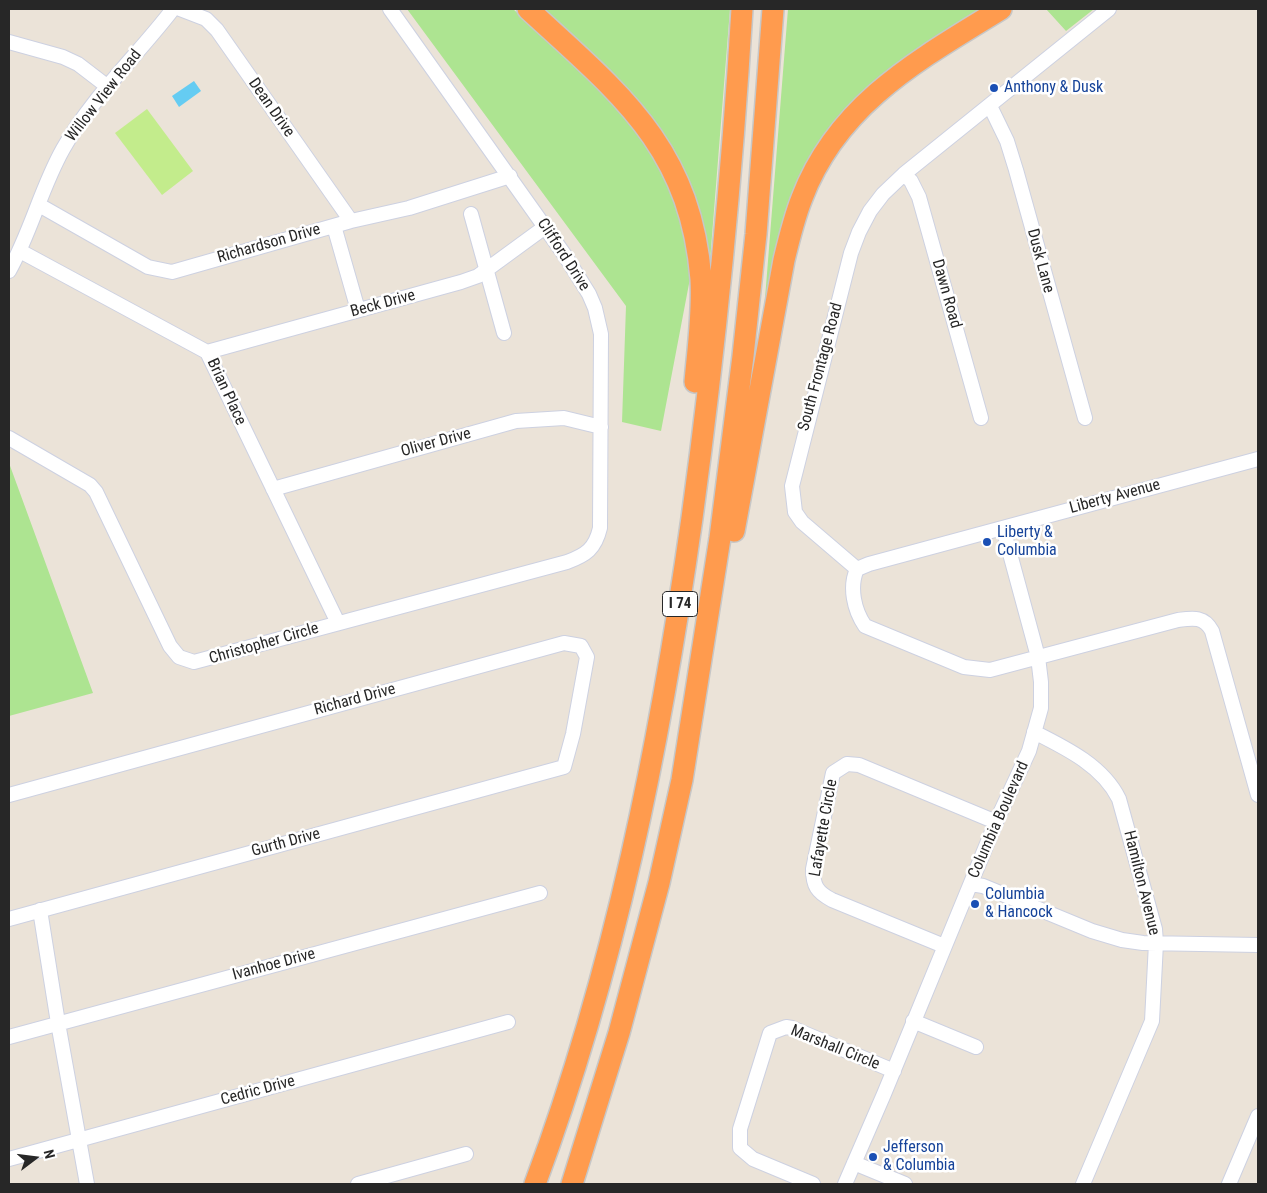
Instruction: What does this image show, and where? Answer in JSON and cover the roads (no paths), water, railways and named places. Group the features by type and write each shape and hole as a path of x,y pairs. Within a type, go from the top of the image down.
{"highway":[{"path":"528,9 614,89 646,126 667,157 690,216 699,266 701,310 679,608"},
{"name":"I 74","path":"536,1184 582,1049 614,935 642,812 679,608 701,450 722,260 742,9"},
{"name":"I 74","path":"572,1184 620,1033 659,884 682,780 704,645 744,356 774,9"},
{"path":"704,645 737,520 784,260 793,221 802,196 817,166 835,137 873,95 896,75 1001,9"}],"street":[{"name":"Willow View Road","path":"9,269 20,251 52,170 63,148 80,122 150,40 173,9"},
{"name":"Dean Drive","path":"180,9 206,19 217,30 351,221"},
{"name":"Clifford Drive","path":"390,9 510,176 589,294 599,321 600,528 594,546"},
{"name":"South Frontage Road","path":"857,569 802,522 795,512 792,486 853,246 870,212 883,194 904,174 1108,9"},
{"path":"9,42 63,56 78,64 108,87"},
{"name":"Dusk Lane","path":"990,106 1007,141 1085,418"},
{"name":"Dawn Road","path":"904,174 911,181 919,197 981,418"},
{"name":"Richardson Drive","path":"39,205 148,268 162,272 172,272 351,221 409,208 510,176"},
{"path":"471,214 504,332"},
{"path":"334,226 358,310"},
{"name":"Beck Drive","path":"207,352 462,282 486,269 545,227"},
{"name":"Brian Place","path":"20,251 207,352 338,623"},
{"name":"Oliver Drive","path":"273,489 516,421 564,418 601,428"},
{"name":"Christopher Circle","path":"9,438 90,485 96,492 170,646 179,657 185,660 202,661 567,562 585,556 594,546"},
{"name":"Liberty Avenue","path":"857,569 868,564 1258,459"},
{"name":"Columbia Boulevard","path":"845,1184 894,1071 996,822 1029,751 1040,708 1041,682 1038,657 1003,528"},
{"path":"857,569 853,585 855,604 860,619 870,630 964,667 980,670 990,670 1178,620 1193,618 1207,623 1212,631 1258,795"},
{"name":"Richard Drive","path":"9,795 564,643 581,646 587,658 573,734 564,767"},
{"name":"Hamilton Avenue","path":"1034,732 1093,767 1113,787 1119,800 1149,902 1156,943 1152,1020 1083,1184"},
{"name":"Lafayette Circle","path":"944,946 832,900 815,888 812,869 833,773 847,764 859,765 996,822"},
{"name":"Gurth Drive","path":"9,919 564,767"},
{"path":"971,884 983,886 1092,931 1122,940 1156,943 1258,945"},
{"name":"Ivanhoe Drive","path":"9,1037 540,893"},
{"path":"40,910 58,1023 81,1139 87,1184"},
{"path":"913,1021 976,1046"},
{"name":"Cedric Drive","path":"9,1159 508,1022"},
{"name":"Marshall Circle","path":"814,1184 753,1159 740,1148 740,1129 770,1033 786,1027 792,1028 894,1071"},
{"path":"1229,1184 1258,1116"},
{"path":"358,1184 466,1154"},
{"path":"854,1163 905,1184"}],"water":[{"path":"194,81 201,91 179,107 172,96"}],"place":[{"name":"Anthony & Dusk","path":"994,88"},
{"name":"Liberty & Columbia","path":"987,542"},
{"name":"Columbia & Hancock","path":"975,904"},
{"name":"Jefferson & Columbia","path":"873,1157"}]}
